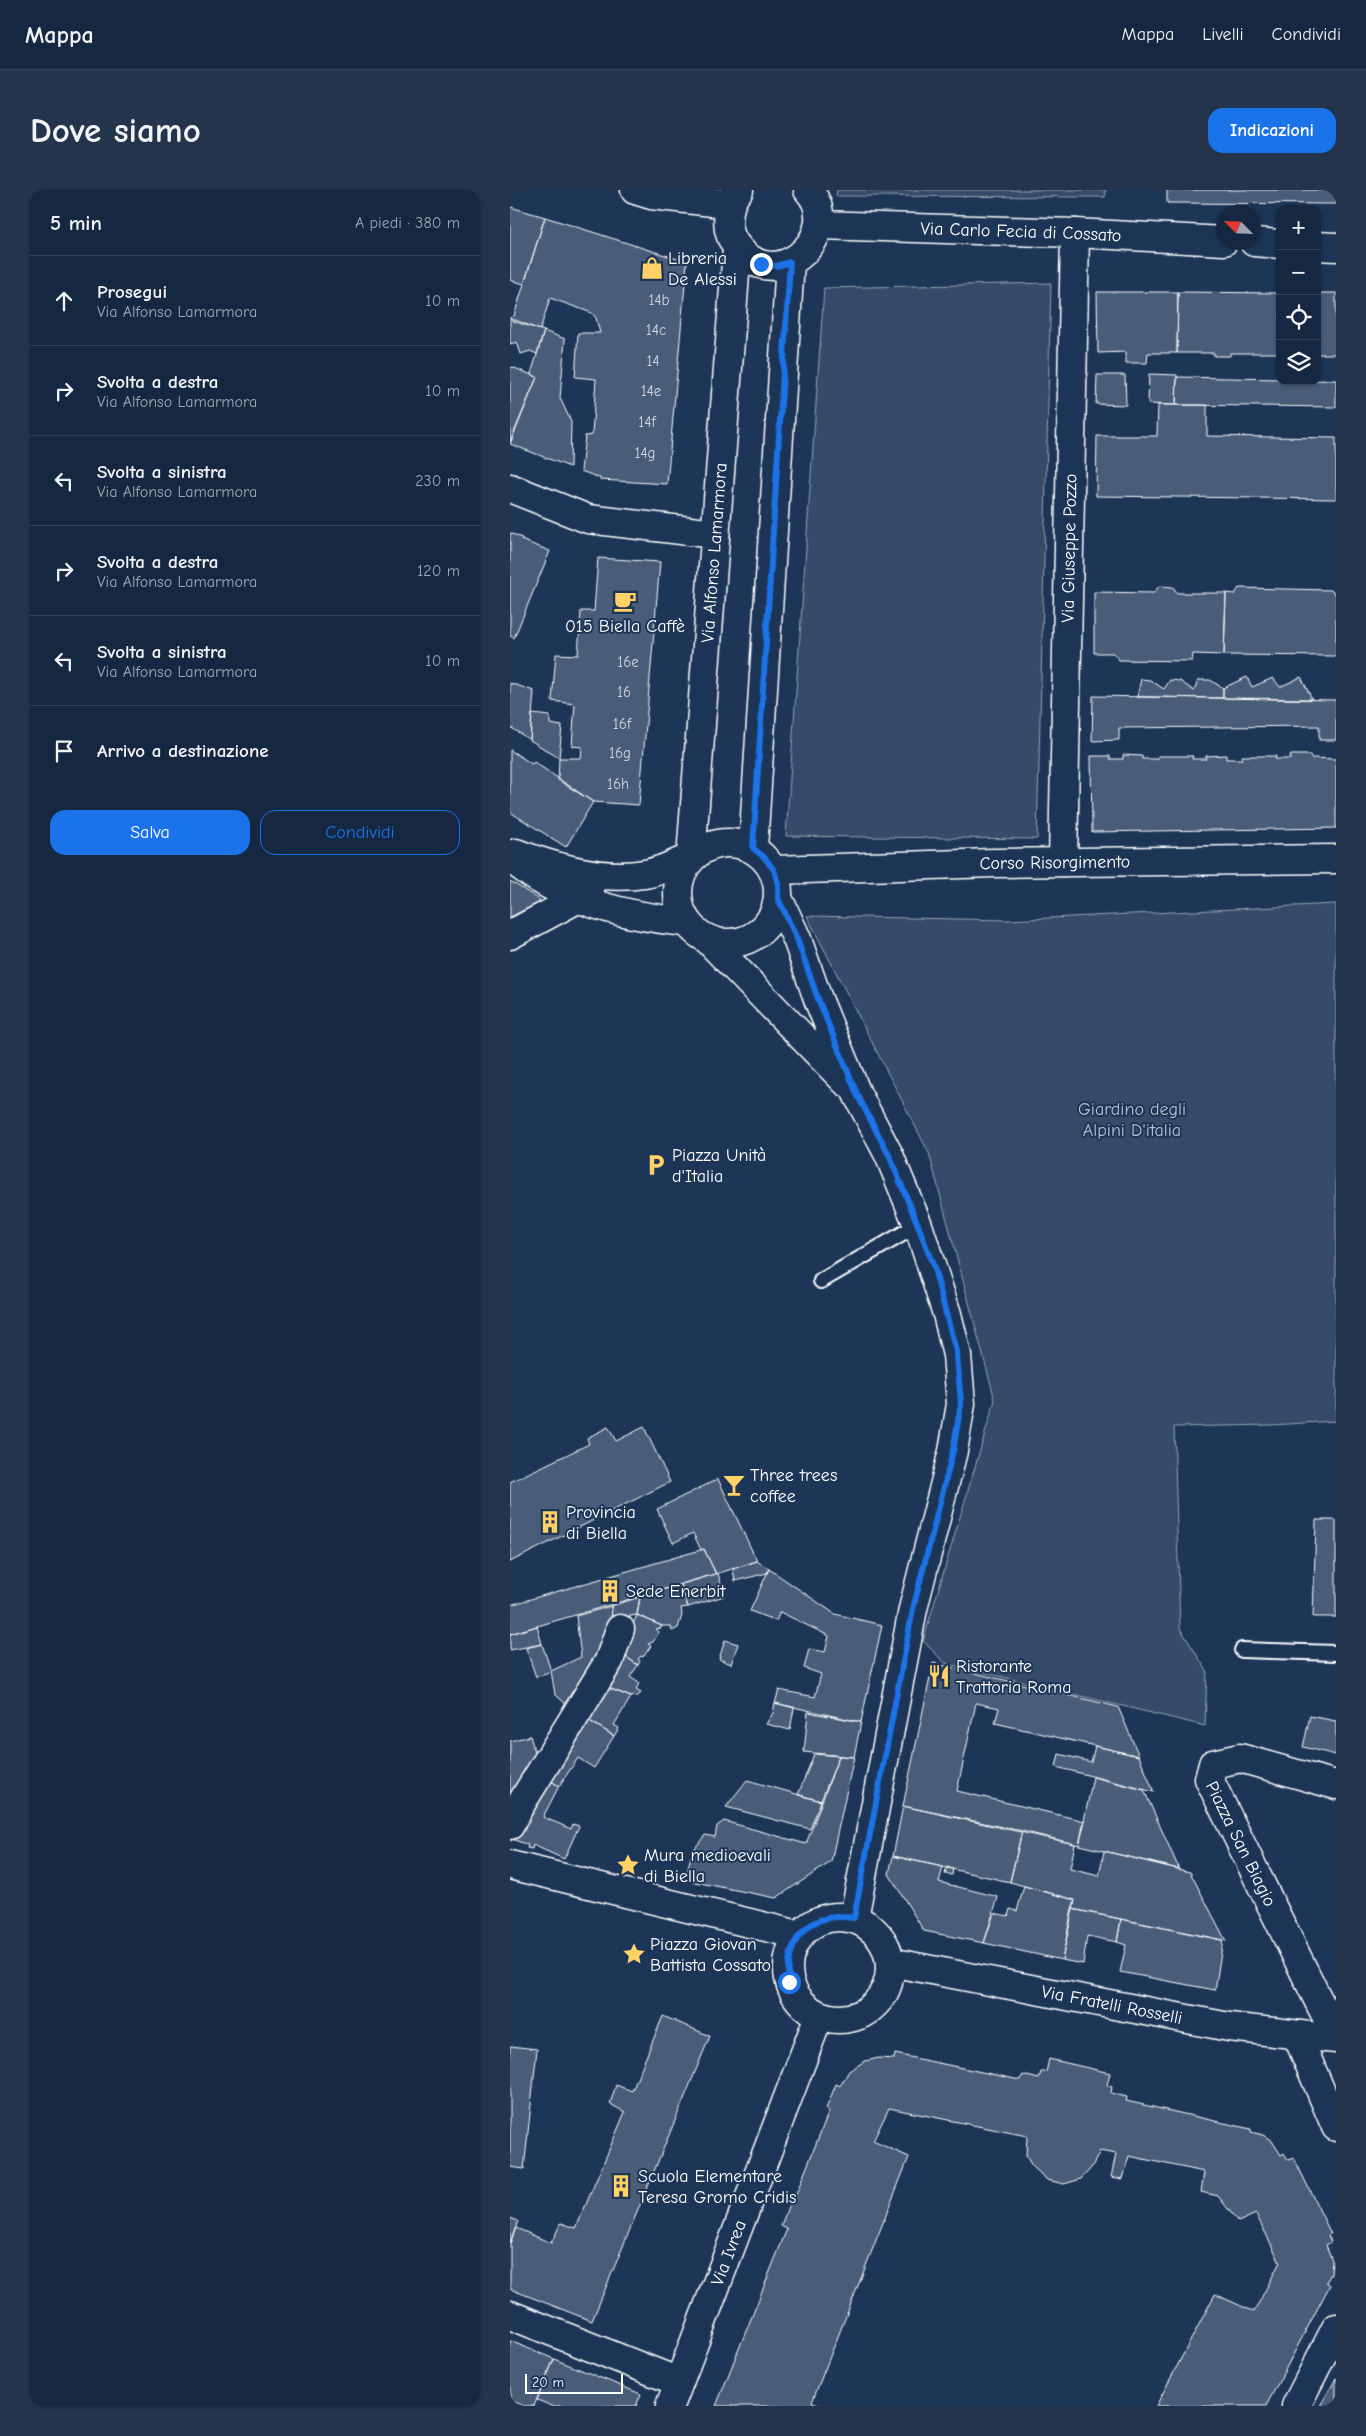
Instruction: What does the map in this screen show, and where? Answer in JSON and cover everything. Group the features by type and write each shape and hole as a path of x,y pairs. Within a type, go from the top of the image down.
{"street":[{"path":"635,190 650,195 735,197"},
{"path":"737,248 748,258 761,264 776,266 790,262 809,248 816,237 819,214 810,191"},
{"name":"Via Alfonso Lamarmora","path":"686,922 679,906 678,889 682,872 691,857 737,248 730,234 728,219 735,197"},
{"name":"Via Carlo Fecia di Cossato","path":"818,225 1074,233 1216,241"},
{"name":"Via Giuseppe Pozzo","path":"1063,862 1074,233"},
{"path":"1261,243 1276,244"},
{"path":"1321,246 1336,246"},
{"path":"753,848 790,262"},
{"path":"510,488 588,519 715,534"},
{"path":"510,851 531,859 594,874 619,876 646,874 691,857 705,847 721,842 737,842 753,848 765,858 774,870 778,884 778,898 774,914 765,927 753,936 738,942 723,943 707,939"},
{"path":"510,857 527,872 578,898 650,918 686,922 707,939 857,1094"},
{"name":"Corso Risorgimento","path":"774,870 1063,862 1336,860"},
{"path":"510,935 619,876"},
{"path":"778,898 797,939 818,999 857,1094 889,1155 934,1268 957,1355 961,1404 953,1451 913,1609 854,1918"},
{"path":"510,1825 519,1807 609,1661 620,1629"},
{"name":"Piazza San Biagio","path":"1336,1785 1240,1758 1214,1764 1209,1779 1336,2038"},
{"path":"510,1865 799,1935"},
{"path":"840,1916 854,1918 868,1925 878,1935 886,1948 890,1962 889,1980 882,1996 870,2009 854,2017 836,2020 819,2016 796,1997 789,1982 788,1965 791,1949 799,1935 812,1924 840,1916"},
{"name":"Via Fratelli Rosselli","path":"890,1962 1229,2027 1336,2038"},
{"name":"Via Ivrea","path":"674,2394 819,2016"},
{"path":"1296,2035 1336,2127"},
{"path":"510,2315 674,2394"},
{"path":"1296,2406 1336,2328"}],"lane":[{"path":"821,1281 918,1225"},
{"path":"1242,1650 1336,1653"}],"green space":[{"path":"837,190 1106,190 1105,197 836,196"},
{"path":"1051,283 1037,839 786,836 824,288"},
{"name":"Giardino degli Alpini D'italia","path":"1336,904 1336,1421 1271,1425 1174,1427 1180,1628 1207,1671 1205,1726 945,1663 923,1641 995,1400 929,1153 807,916 1009,920"}],"building":[{"path":"1167,190 1336,190 1336,204 1167,203"},
{"path":"510,207 545,217 524,284 510,280"},
{"path":"545,217 687,262 667,484 600,480 600,478 581,471 585,436 592,435 596,379 575,377 578,333 600,333 596,318 592,313 550,298 540,330 513,319"},
{"path":"1097,292 1178,292 1177,353 1148,353 1147,363 1126,363 1126,352 1098,353"},
{"path":"1178,292 1276,293 1276,353 1230,353 1230,356 1214,356 1214,353 1177,353"},
{"path":"1321,293 1336,293 1336,354 1321,354"},
{"path":"510,317 513,321 544,331 537,354 530,351 521,354 517,342 510,344"},
{"path":"544,331 565,339 560,398 571,422 570,467 510,444 537,377 531,374"},
{"path":"512,367 537,377 510,442 510,369"},
{"path":"1149,374 1177,375 1176,405 1148,404"},
{"path":"1097,375 1125,375 1126,405 1096,404"},
{"path":"1177,377 1276,379 1276,385 1321,385 1321,380 1336,380 1336,407 1176,405"},
{"path":"1158,405 1207,405 1207,436 1336,438 1336,499 1096,496 1097,436 1157,436"},
{"path":"510,533 522,538 521,540 550,551 514,638 510,636"},
{"path":"598,558 660,562 639,805 593,802 558,780 559,758 581,758 582,747 572,746 575,704 552,701 556,654 578,655 581,611 594,611"},
{"path":"1159,586 1173,587 1177,593 1226,593 1224,655 1193,654 1192,661 1119,660 1113,653 1094,653 1094,592 1154,593"},
{"path":"1239,588 1331,590 1336,595 1336,656 1224,655 1226,593 1235,594"},
{"path":"1247,677 1252,687 1273,678 1280,687 1301,677 1312,699 1223,698 1223,688"},
{"path":"1141,679 1150,680 1164,689 1170,680 1180,681 1194,691 1198,680 1210,680 1223,688 1223,698 1137,697"},
{"path":"510,683 534,691 530,740 510,727"},
{"path":"1093,696 1336,700 1336,740 1319,740 1319,726 1119,728 1119,740 1092,741"},
{"path":"532,714 550,716 550,724 562,726 559,758 530,740"},
{"path":"510,750 532,764 534,762 593,802 566,847 510,812"},
{"path":"1123,755 1142,756 1142,759 1158,759 1158,756 1193,756 1192,759 1206,759 1206,756 1226,755 1226,759 1242,759 1242,756 1276,756 1275,759 1291,759 1290,755 1310,755 1311,758 1336,759 1336,828 1092,832 1091,756 1110,756 1110,759 1123,759"},
{"path":"510,881 540,900 540,902 510,917"},
{"name":"Provincia di Biella","path":"608,1427 616,1441 644,1427 670,1482 510,1562 510,1482 589,1444 587,1438"},
{"path":"718,1479 757,1561 716,1574 704,1549 701,1550 693,1533 673,1543 657,1509"},
{"path":"1316,1520 1336,1520 1336,1617 1313,1617"},
{"name":"Sede Enerbit","path":"704,1549 716,1574 510,1634 510,1605"},
{"path":"757,1561 769,1569 767,1573 735,1581 733,1569"},
{"path":"769,1569 835,1614 882,1625 861,1722 775,1703 779,1690 815,1697 821,1674 804,1668 809,1649 825,1652 829,1636 780,1612 776,1621 750,1611"},
{"path":"718,1573 724,1596 688,1607 681,1584"},
{"path":"681,1584 688,1607 681,1608 682,1615 678,1628 672,1631 671,1626 662,1626 637,1615 640,1597"},
{"path":"640,1597 637,1615 612,1619 611,1606"},
{"path":"611,1606 612,1619 596,1672 571,1709 555,1694 551,1671 581,1657 576,1616"},
{"path":"637,1615 662,1626 656,1629 659,1632 653,1642 648,1644 651,1646 643,1657 641,1656 638,1659 640,1661 638,1665 620,1653"},
{"path":"537,1626 542,1644 510,1650 510,1634"},
{"path":"725,1640 738,1644 731,1664 719,1659"},
{"path":"542,1644 551,1671 536,1677 526,1648"},
{"path":"620,1653 638,1665 630,1677 639,1683 636,1690 641,1693 638,1696 631,1697 601,1685"},
{"path":"933,1663 1118,1707 1139,1756 995,1723 999,1708 976,1703 957,1791 1085,1821 1079,1845 903,1806"},
{"path":"601,1685 631,1697 614,1725 619,1728 614,1736 580,1715"},
{"path":"775,1703 794,1708 790,1730 766,1724 773,1713"},
{"path":"808,1712 861,1722 854,1757 804,1752"},
{"path":"580,1715 614,1736 594,1768 578,1758 559,1786 540,1774"},
{"path":"1310,1716 1336,1721 1336,1755 1303,1747"},
{"path":"530,1736 537,1759 510,1797 510,1741"},
{"path":"1095,1746 1139,1756 1154,1792 1056,1767 1059,1754 1091,1762"},
{"path":"814,1754 839,1756 821,1801 798,1795"},
{"path":"839,1756 854,1757 831,1862 776,1898 685,1880 692,1852 705,1835 715,1837 717,1826 724,1821 806,1844"},
{"path":"540,1774 559,1786 543,1817 571,1829 573,1824 579,1826 564,1859 533,1845 532,1849 527,1848 528,1845 512,1839 510,1841 510,1830"},
{"path":"1093,1777 1144,1790 1179,1869 1079,1845"},
{"path":"747,1780 821,1801 810,1829 726,1807"},
{"path":"903,1806 1022,1831 1010,1882 893,1856"},
{"path":"1022,1831 1075,1844 1070,1869 1099,1876 1104,1851 1190,1872 1226,1941 1072,1909 1075,1900 1010,1882"},
{"path":"893,1856 943,1867 939,1882 998,1897 984,1943 924,1931 889,1874"},
{"path":"947,1867 953,1869 952,1875 945,1874"},
{"path":"1024,1886 1075,1900 1062,1960 984,1943 994,1913 1008,1916 1010,1909 1017,1911"},
{"path":"1072,1909 1121,1919 1117,1942 1087,1936 1083,1964 1062,1960"},
{"path":"1121,1919 1223,1940 1215,1990 1120,1972 1126,1945 1117,1942"},
{"name":"Scuola Elementare Teresa Gromo Cridis","path":"663,2016 710,2036 592,2321 510,2289 510,2243 516,2228 551,2243 561,2223 576,2228 625,2112 610,2104 616,2085 632,2091"},
{"path":"510,2046 537,2049 524,2169 510,2167"},
{"path":"895,2054 1020,2080 1023,2075 1039,2079 1041,2072 1046,2072 1049,2059 1110,2073 1107,2085 1112,2087 1111,2093 1127,2097 1126,2101 1251,2129 1251,2132 1263,2135 1272,2141 1281,2155 1284,2153 1288,2160 1294,2158 1331,2234 1328,2235 1331,2242 1326,2245 1332,2260 1331,2274 1326,2282 1330,2285 1266,2406 1156,2406 1215,2294 1254,2312 1280,2262 1256,2214 1238,2222 1218,2196 1201,2192 1204,2172 1129,2156 1123,2179 1111,2177 1116,2154 1100,2151 1092,2167 1081,2179 1064,2184 1047,2180 1032,2166 1026,2156 1027,2136 889,2108 873,2141 909,2157 812,2402 824,2406 716,2406 787,2229 781,2226 790,2201 793,2202 829,2111 826,2109 836,2084 840,2086 849,2071 865,2061 879,2058 894,2059"},
{"path":"510,2218 518,2221 510,2243"},
{"path":"510,2341 554,2359 534,2406 524,2406 510,2401"},
{"path":"554,2359 641,2394 636,2406 552,2406 537,2400"},
{"path":"1336,2378 1336,2406 1321,2406"}],"place":[{"name":"Libreria De Alessi","path":"652,268"},
{"name":"015 Biella Caffè","path":"625,601"},
{"name":"Piazza Unità d'Italia","path":"656,1165"},
{"name":"Three trees coffee","path":"734,1485"},
{"name":"Provincia di Biella","path":"550,1522"},
{"name":"Sede Enerbit","path":"610,1591"},
{"name":"Ristorante Trattoria Roma","path":"939,1676"},
{"name":"Mura medioevali di Biella","path":"628,1865"},
{"name":"Piazza Giovan Battista Cossato","path":"634,1954"},
{"name":"Scuola Elementare Teresa Gromo Cridis","path":"621,2186"}],"route":[{"path":"761,264 776,266 790,262 753,848 765,858 774,870 778,884 778,898 797,939 818,999 857,1094 889,1155 918,1225 934,1268 957,1355 961,1404 953,1451 913,1609 854,1918 840,1916 828,1918 812,1924 799,1935 791,1949 788,1965 789,1982"}]}
